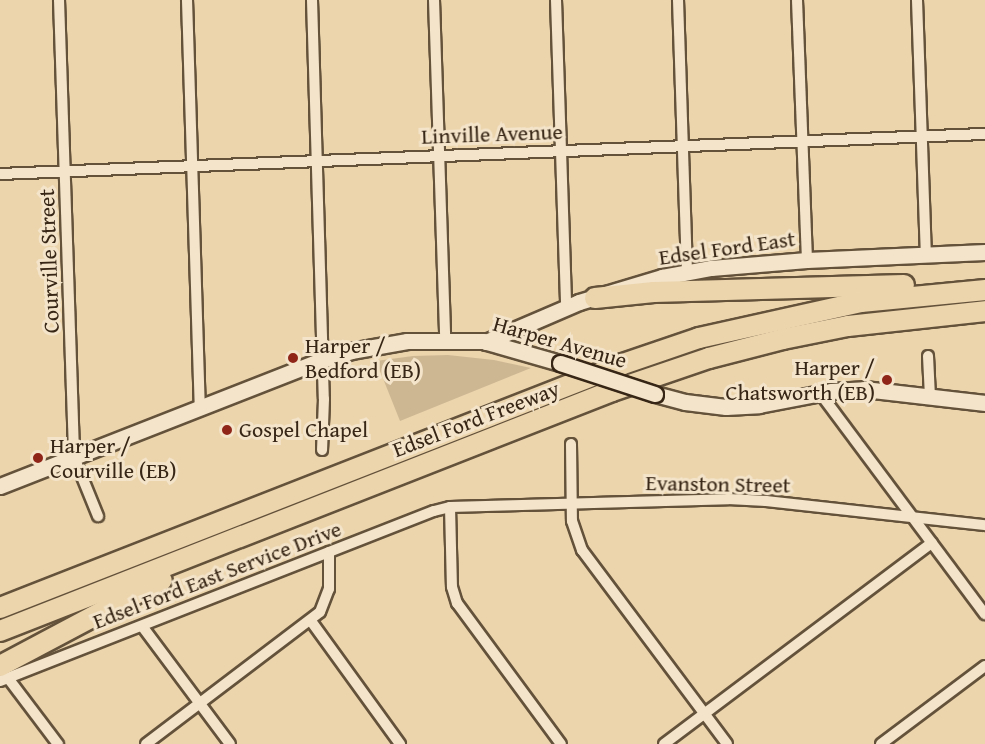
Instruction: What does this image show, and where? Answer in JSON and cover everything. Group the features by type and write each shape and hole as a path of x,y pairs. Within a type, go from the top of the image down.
{"highway":[{"path":"595,298 654,292 826,286 945,285 985,289"},
{"name":"Edsel Ford Freeway","path":"0,608 623,364 699,338 861,302 985,289"},
{"name":"Edsel Ford Freeway","path":"0,631 612,391 709,358 783,339 848,326 922,316 985,311"},
{"path":"3,675 129,595 212,558 221,544"}],"main road":[{"name":"Edsel Ford East","path":"486,342 566,307 662,277 749,263 985,252"},
{"name":"Harper Avenue","path":"0,486 322,360 384,344 445,340 486,342 655,394 696,404 726,407 759,405 820,393 864,389 985,403"}],"street":[{"name":"Courville Street","path":"60,0 75,457 98,516"},
{"path":"187,0 200,408"},
{"path":"312,0 324,442 322,450"},
{"path":"434,0 445,340"},
{"path":"556,0 566,307"},
{"path":"678,0 687,273"},
{"path":"796,0 807,260"},
{"path":"917,0 926,255"},
{"name":"Linville Avenue","path":"0,174 985,134"},
{"path":"928,356 930,397"},
{"path":"820,393 985,614"},
{"path":"571,444 574,529 582,550 727,744"},
{"name":"Evanston Street","path":"450,507 728,499 766,501 985,525"},
{"path":"450,507 452,581 458,603 561,744"},
{"name":"Edsel Ford East Service Drive","path":"3,675 142,626 450,507"},
{"path":"664,744 932,543"},
{"path":"146,744 311,621 326,601 329,589 329,552"},
{"path":"311,621 400,744"},
{"path":"142,626 230,744"},
{"path":"881,744 985,666"},
{"path":"3,675 58,744"}],"shaded area":[{"path":"448,355 494,360 531,368 400,421 376,361 413,356"}],"place":[{"name":"Harper / Bedford (EB)","path":"293,358"},
{"name":"Harper / Chatsworth (EB)","path":"887,380"},
{"name":"Gospel Chapel","path":"227,430"},
{"name":"Harper / Courville (EB)","path":"38,458"}]}
